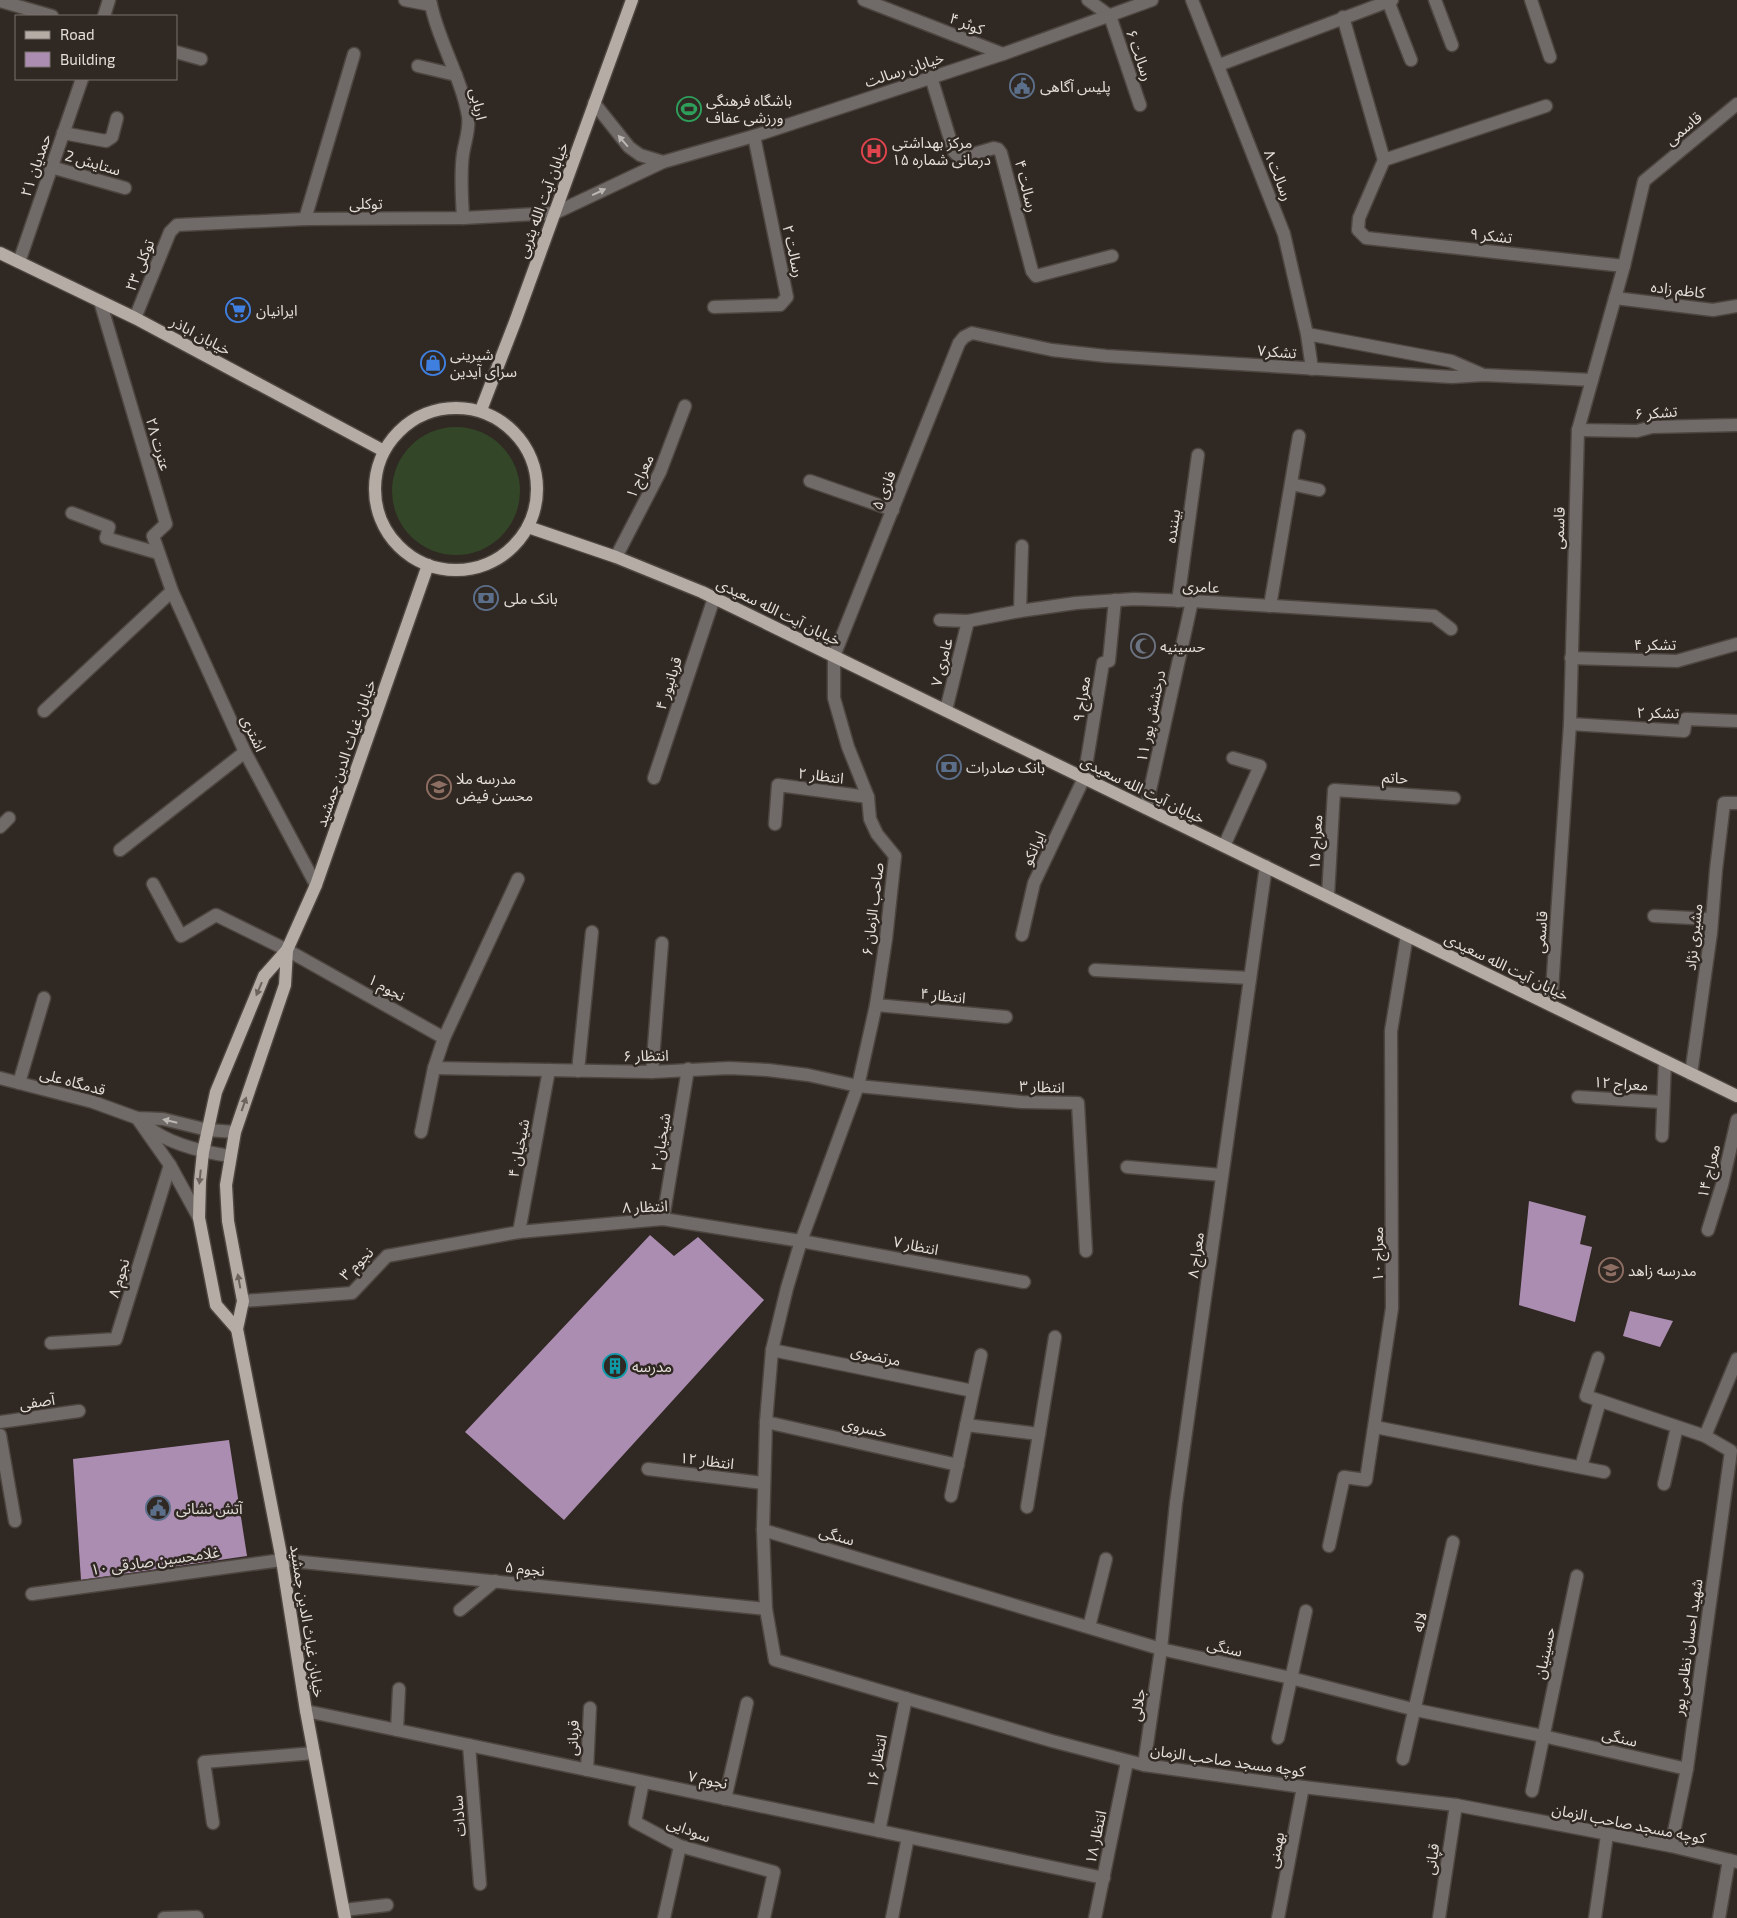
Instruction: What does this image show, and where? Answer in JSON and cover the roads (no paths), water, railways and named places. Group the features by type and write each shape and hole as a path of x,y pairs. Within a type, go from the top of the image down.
{"main road":[{"name":"خیابان آیت الله یثربی","path":"481,410 632,0"},
{"name":"خیابان اباذر","path":"0,252 135,318 384,451"},
{"path":"458,407 481,410 502,421 520,437 532,457 538,481 536,504 528,527 514,546 496,560 474,568 459,570 428,565 408,555 391,539 380,518 375,496 376,472 384,451 397,432 415,418 436,409 458,407"},
{"name":"خیابان آیت الله سعیدی","path":"528,527 616,556 714,598 1737,1096"},
{"name":"خیابان غیاث الدین جمشید","path":"237,1329 216,1305 199,1218 200,1181 216,1092 264,976 287,950 316,885 428,565"},
{"name":"خیابان غیاث الدین جمشید","path":"287,950 285,985 235,1132 226,1185 228,1221 243,1301 237,1329 282,1560 306,1711 344,1914"}],"street":[{"path":"0,0 49,15"},
{"path":"104,15 109,0"},
{"path":"406,0 430,3"},
{"name":"کوثر ۴","path":"864,0 1003,54"},
{"path":"1088,0 1110,16"},
{"name":"خیابان رسالت","path":"555,213 663,162 754,136 1003,54 1152,0"},
{"name":"رسالت ۸","path":"1192,0 1284,234 1307,334 1312,369"},
{"path":"1436,0 1452,46"},
{"path":"1531,0 1550,57"},
{"path":"1219,65 1390,1 1411,60"},
{"name":"اربابی","path":"430,3 456,75 468,116 469,126 463,154 463,218"},
{"name":"رسالت ۶","path":"1110,16 1140,105"},
{"path":"1344,17 1384,160 1546,106"},
{"path":"178,52 201,58"},
{"path":"305,219 354,54"},
{"path":"418,66 456,75"},
{"name":"رسالت ۴","path":"931,77 954,152 958,156 963,157 994,148 1002,153 1032,271 1036,276 1112,256"},
{"name":"حمدیان ۲۱","path":"19,262 82,80"},
{"path":"594,103 629,147 640,155 663,162"},
{"name":"قاسمی","path":"1551,1005 1570,724 1578,430 1624,266 1644,181 1737,104"},
{"path":"63,133 106,142 112,137 117,118"},
{"name":"رسالت ۲","path":"714,307 780,304 787,297 754,136"},
{"name":"تشکر ۹","path":"1384,160 1359,218 1358,230 1366,238 1624,266"},
{"name":"ستایش 2","path":"51,167 126,188"},
{"name":"توکلی","path":"176,225 305,219 463,218 555,213"},
{"name":"توکلی ۲۳","path":"135,318 170,232 176,225"},
{"name":"کاظم زاده","path":"1615,298 1706,309 1737,306"},
{"name":"عترت ۲۸","path":"100,301 166,524 153,536 172,591"},
{"name":"تشکر۷","path":"964,337 972,334 1052,350 1106,356 1452,377 1484,375 1592,380"},
{"path":"1307,334 1451,361 1484,375"},
{"name":"فلزی ۵","path":"834,656 959,343 964,337"},
{"name":"معراج ۱","path":"616,556 660,472 685,406"},
{"name":"تشکر ۶","path":"1578,430 1637,431 1652,428 1737,425"},
{"path":"1270,606 1299,436"},
{"name":"بیننده","path":"1178,601 1198,455"},
{"path":"810,481 893,510"},
{"path":"1291,484 1319,490"},
{"path":"72,513 109,527 106,538 158,553"},
{"path":"1020,611 1022,546"},
{"path":"44,711 172,591"},
{"name":"اشتری","path":"172,591 244,752 316,885"},
{"name":"قربانپور ۴","path":"654,778 714,598"},
{"name":"عامری","path":"940,620 968,621 1020,611 1115,600 1192,601 1434,616 1451,629"},
{"name":"معراج ۹","path":"1084,778 1103,663 1109,661 1115,600"},
{"name":"درخشش پور ۱۱","path":"1146,808 1192,601"},
{"name":"عامری ۷","path":"946,710 968,621"},
{"name":"تشکر ۴","path":"1571,658 1677,662 1737,644"},
{"name":"صاحب الزمان ۶","path":"766,1609 763,1483 772,1350 801,1241 858,1086 876,1005 886,939 895,856 877,834 870,819 868,797 848,747 834,698 834,656"},
{"name":"تشکر ۲","path":"1570,724 1684,732 1686,719 1737,721"},
{"path":"120,850 244,752"},
{"path":"1224,846 1260,766 1233,758"},
{"name":"ایرانکو","path":"1022,935 1034,884 1084,778"},
{"name":"انتظار ۲","path":"774,824 778,786 868,797"},
{"name":"حاتم","path":"1334,790 1454,798"},
{"name":"معراج ۱۵","path":"1328,896 1334,790"},
{"name":"مشیری نژاد","path":"1691,1074 1711,933 1724,803 1737,803"},
{"name":"معراج ۸","path":"1161,1649 1176,1504 1266,866"},
{"path":"421,1132 434,1068 444,1038 518,879"},
{"path":"153,884 181,936 216,915 287,950"},
{"path":"1654,916 1711,919"},
{"path":"578,1071 592,932"},
{"name":"معراج ۱۰","path":"1329,1546 1344,1477 1366,1480 1392,1308 1391,1031 1407,935"},
{"path":"652,1072 662,943"},
{"name":"نجوم ۱","path":"287,950 444,1038"},
{"path":"1094,970 1250,978"},
{"path":"19,1083 44,998"},
{"name":"انتظار ۴","path":"876,1005 1006,1017"},
{"name":"معراج ۱۲","path":"1662,1136 1665,1061"},
{"name":"انتظار ۶","path":"434,1068 652,1072 729,1068 808,1075 858,1086"},
{"name":"شیخیان ۴","path":"519,1232 549,1070"},
{"name":"شیخیان ۲","path":"664,1219 688,1070"},
{"name":"قدمگاه علی","path":"0,1078 93,1102 136,1118"},
{"name":"انتظار ۳","path":"858,1086 1022,1102 1078,1103 1086,1251"},
{"name":"معراج ۱۲","path":"1578,1097 1662,1102"},
{"path":"136,1118 163,1119 208,1130 235,1132"},
{"path":"136,1118 157,1134 204,1152 230,1156"},
{"path":"136,1118 170,1164 199,1218"},
{"name":"معراج ۱۴","path":"1708,1230 1722,1185 1737,1120"},
{"name":"نجوم ۸","path":"51,1343 116,1339 170,1164"},
{"path":"1127,1167 1222,1175"},
{"name":"انتظار ۸","path":"519,1232 664,1219 801,1241"},
{"name":"نجوم ۳","path":"243,1301 352,1293 387,1256 519,1232"},
{"name":"انتظار ۷","path":"801,1241 1024,1282"},
{"path":"1027,1507 1055,1337"},
{"name":"مرتضوی","path":"772,1350 973,1391"},
{"path":"951,1496 981,1355"},
{"path":"1598,1358 1586,1396 1705,1436 1736,1366"},
{"path":"1581,1467 1600,1402"},
{"name":"آصفی","path":"0,1422 79,1411"},
{"name":"خسروی","path":"766,1422 958,1464"},
{"path":"966,1425 1039,1434"},
{"path":"1375,1427 1604,1472"},
{"path":"1664,1484 1677,1427"},
{"path":"0,1435 15,1521"},
{"name":"شهید احسان نظامی پور","path":"1671,1846 1687,1769 1731,1451 1705,1436"},
{"name":"انتظار ۱۲","path":"648,1470 763,1483"},
{"name":"سنگی","path":"763,1530 1161,1649 1291,1678 1416,1710 1543,1736 1687,1769"},
{"name":"لاله","path":"1403,1759 1416,1710 1453,1542"},
{"path":"1089,1627 1106,1559"},
{"name":"نجوم ۵","path":"282,1560 766,1609"},
{"name":"غلامحسین صادقی ۱۰","path":"32,1594 282,1560"},
{"name":"حسینیان","path":"1532,1791 1577,1576"},
{"path":"460,1610 495,1581"},
{"name":"کوچه مسجد صاحب الزمان","path":"766,1609 775,1660 1127,1762 1303,1787 1456,1805 1671,1846 1733,1861"},
{"path":"1278,1738 1306,1611"},
{"name":"جلالی","path":"1144,1765 1161,1649"},
{"path":"397,1730 400,1690"},
{"name":"انتظار ۱۶","path":"879,1831 906,1698"},
{"path":"725,1799 747,1703"},
{"name":"قربانی","path":"587,1770 590,1708"},
{"name":"نجوم ۷","path":"306,1711 1104,1878"},
{"name":"سادات","path":"469,1745 480,1884"},
{"path":"212,1823 204,1762 314,1753"},
{"name":"انتظار ۱۸","path":"1095,1918 1127,1762"},
{"name":"سودایی","path":"643,1782 635,1822 680,1846 774,1872 764,1918"},
{"name":"بهمنی","path":"1278,1918 1303,1787"},
{"name":"قپانی","path":"1439,1918 1456,1805"},
{"path":"1594,1918 1608,1835"},
{"path":"892,1918 908,1837"},
{"path":"664,1918 680,1846"},
{"path":"1719,1918 1733,1861"},
{"path":"344,1914 387,1904"},
{"path":"164,1918 197,1918"}],"place":[{"name":"پلیس آگاهی","path":"1022,86"},
{"name":"باشگاه فرهنگی ورزشی عفاف","path":"689,109"},
{"name":"مرکز بهداشتی درمانی شماره ۱۵","path":"874,151"},
{"name":"ایرانیان","path":"238,310"},
{"name":"شیرینی سرای آیدین","path":"433,363"},
{"name":"بانک ملی","path":"486,598"},
{"name":"حسینیه","path":"1143,646"},
{"name":"بانک صادرات","path":"949,767"},
{"name":"مدرسه ملا محسن فیض","path":"439,787"},
{"name":"مدرسه زاهد","path":"1611,1270"},
{"name":"مدرسه","path":"615,1366"},
{"name":"آتش نشانی","path":"158,1508"}]}
